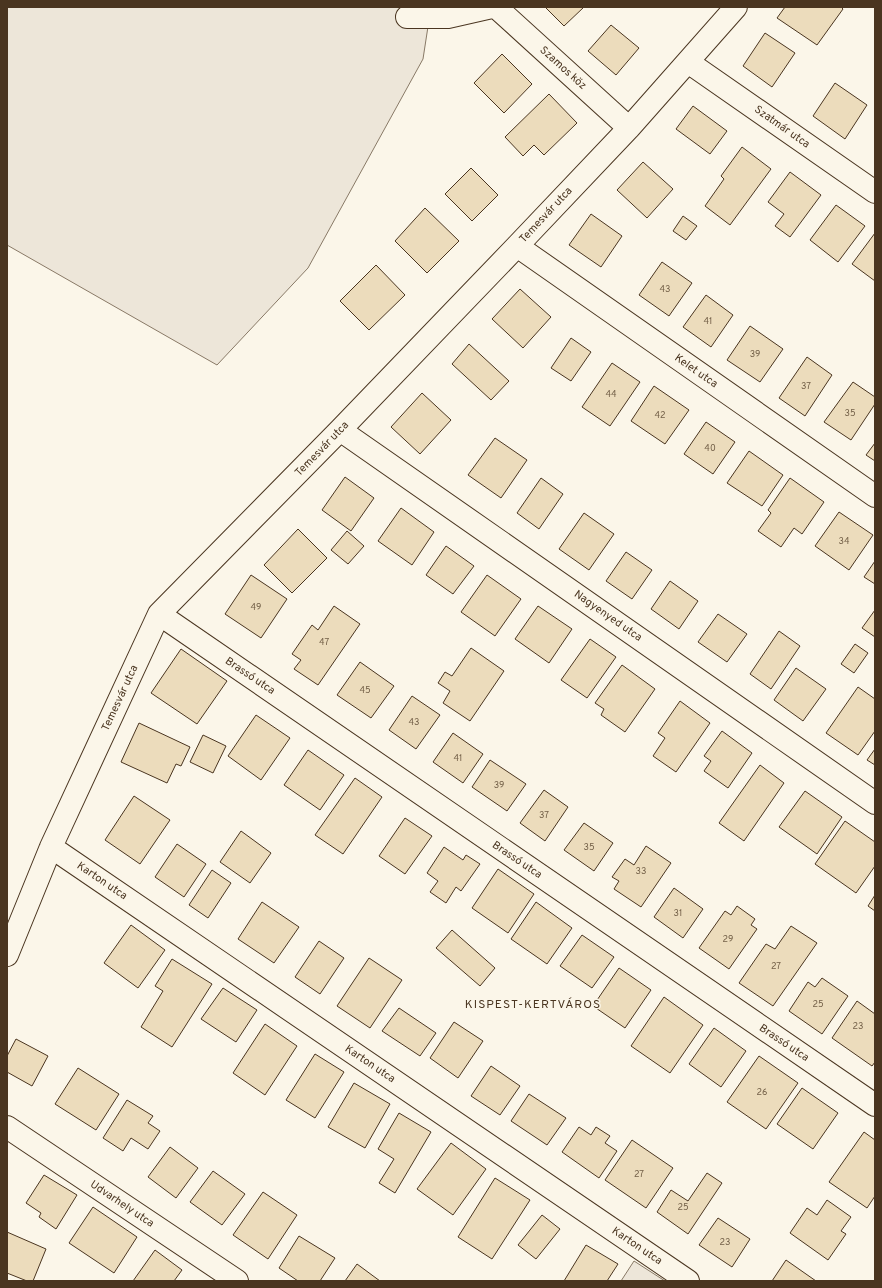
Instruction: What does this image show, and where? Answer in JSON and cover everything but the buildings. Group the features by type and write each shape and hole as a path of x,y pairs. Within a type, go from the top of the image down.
{"street":[{"path":"406,17 448,17 492,7"},
{"name":"Szamos köz","path":"496,7 629,128"},
{"name":"Temesvár utca","path":"7,955 51,847 159,614 340,430 517,246 629,128 736,7"},
{"name":"Szatmár utca","path":"688,62 875,192"},
{"name":"Kelet utca","path":"517,246 875,496"},
{"name":"Nagyenyed utca","path":"340,430 875,802"},
{"name":"Brassó utca","path":"159,614 875,1105"},
{"name":"Karton utca","path":"51,847 688,1281"},
{"name":"Udvarhely utca","path":"7,1127 238,1281"}],"shaded area":[{"path":"7,7 431,7 423,59 308,268 217,365 7,245"},
{"path":"634,1261 665,1281 621,1281"}],"district":[{"name":"KISPEST-KERTVÁROS","path":"533,1005"}]}
